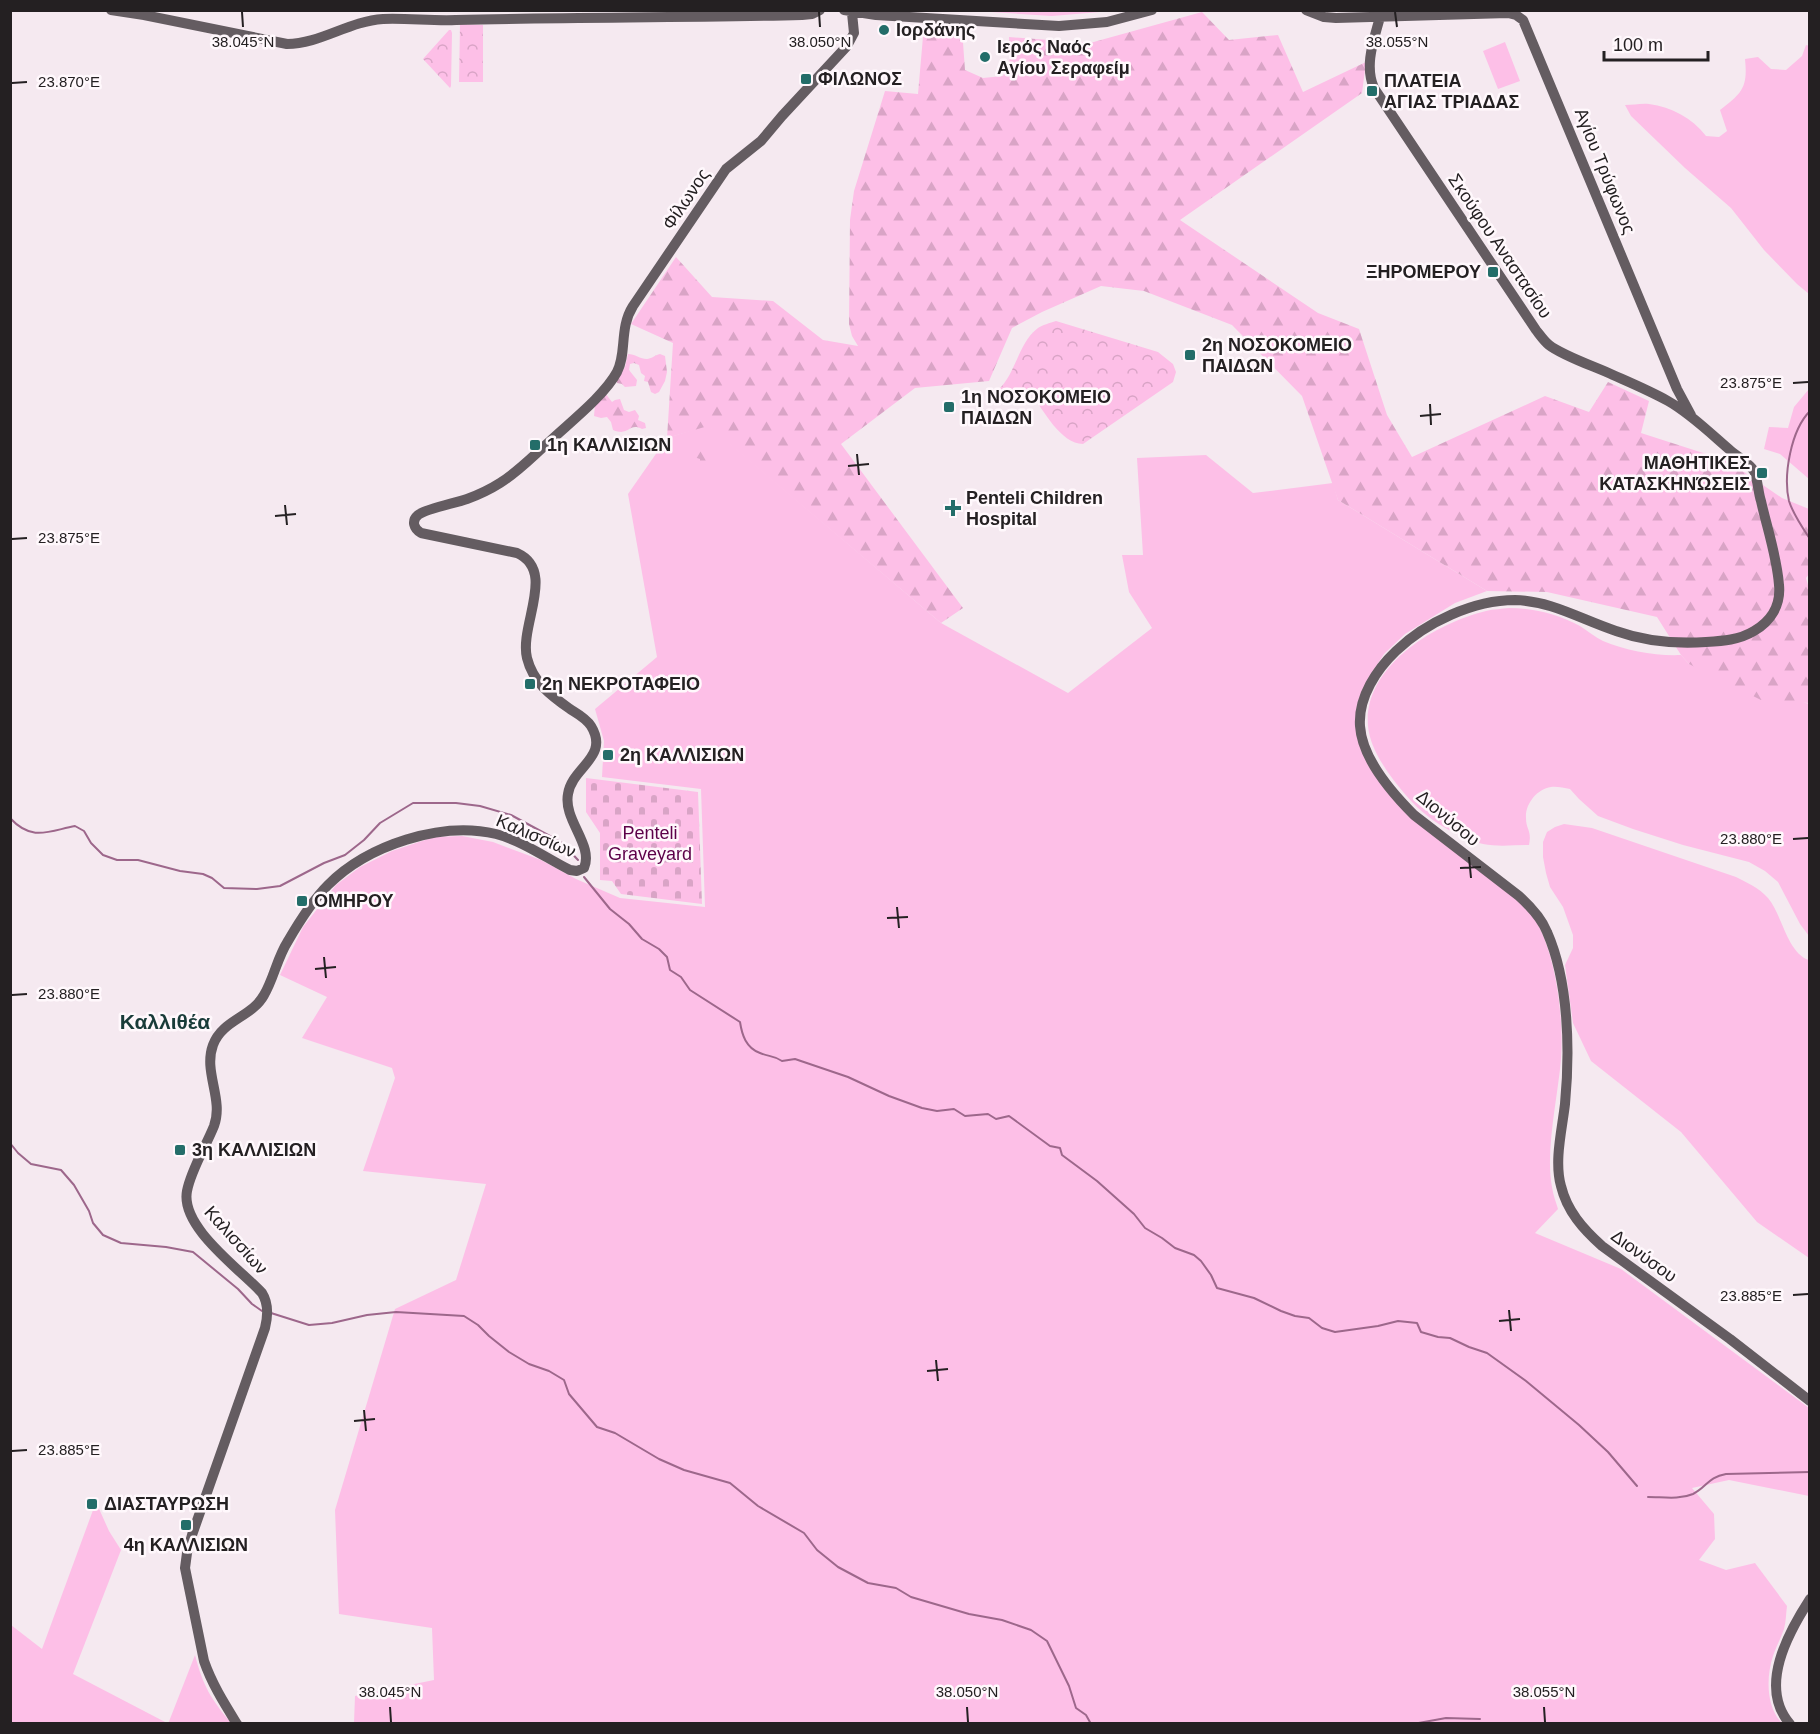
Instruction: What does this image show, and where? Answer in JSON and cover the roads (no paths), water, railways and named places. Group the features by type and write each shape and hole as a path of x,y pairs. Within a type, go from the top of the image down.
{"main road":[{"path":"111,10 286,44 307,42 340,29 378,20 802,15 820,10"},
{"path":"848,12 1071,26 1118,20 1152,10"},
{"name":"Αγίου Τρύφωνος","path":"1306,10 1324,17 1336,18 1431,13 1508,14 1516,15 1523,20 1677,389 1695,421"},
{"name":"Φίλωνος","path":"571,422 597,397 617,373 628,315 721,176 766,136 847,46 854,33 848,12"},
{"name":"Σκούφου Αναστασίου","path":"1380,17 1369,63 1370,79 1374,88 1536,330 1551,347 1669,401 1695,421"},
{"path":"1669,401 1675,399 1677,389"},
{"name":"Διονύσου","path":"1695,421 1753,470 1779,584 1776,608 1770,618 1748,634 1734,639 1694,643 1624,634 1537,602 1516,600 1488,603 1435,624 1409,640 1391,656 1379,671 1364,698 1360,714 1361,735 1372,762 1414,815 1519,896 1533,910 1547,932 1558,966 1566,1035 1567,1067 1558,1174 1564,1197 1575,1218 1602,1246 1730,1339 1809,1401"},
{"name":"Καλισσίων","path":"237,1724 209,1676 188,1585 186,1561 192,1535 265,1328 268,1311 262,1293 204,1234 192,1219 187,1208 188,1186 217,1115 210,1064 211,1052 221,1032 252,1010 261,1000 268,989 284,946 327,886 372,854 438,831 462,830 500,836 530,848 570,870 577,871 584,868 585,850 569,813 567,798 574,778 594,755 596,739 589,723 547,692 531,669 526,635 536,579 534,568 525,557 517,553 421,533 415,529 414,525 417,516 421,513 468,499 499,484 522,467 571,422"},
{"path":"1790,1724 1778,1704 1777,1671 1790,1633 1809,1599"}],"waterway":[{"path":"1810,411 1803,419 1793,441 1787,479 1789,501 1810,539"},
{"path":"10,818 26,830 41,833 75,826 84,831 91,843 103,855 117,860 138,860 180,871 203,874 224,888 257,889 280,886 324,863 345,855 380,823 413,803 456,803 480,806 511,815 561,842 578,860"},
{"path":"584,877 610,909 629,924 642,939 659,949 667,957 670,970 681,977 690,990 740,1022 745,1040 755,1051 782,1061 795,1059 848,1077 922,1108 937,1111 954,1109 965,1116 988,1114 996,1119 1009,1116 1050,1146 1060,1148 1062,1155 1097,1181 1134,1214 1145,1228 1175,1248 1194,1255 1211,1275 1217,1288 1254,1298 1295,1316 1309,1318 1322,1328 1335,1332 1398,1321 1417,1323 1421,1332 1450,1338 1487,1353 1526,1381 1579,1425 1608,1452 1637,1486"},
{"path":"10,1143 31,1164 61,1170 74,1185 93,1223 103,1235 121,1243 193,1252 262,1311"},
{"path":"271,1313 309,1325 396,1312 464,1316 509,1352 564,1380 569,1394 597,1427 615,1433 659,1459 684,1470 730,1483 758,1506 804,1533 817,1550 838,1567 868,1583 896,1588 911,1597 969,1614 1002,1620 1031,1630 1047,1641 1069,1686 1076,1708 1086,1715 1091,1724"},
{"path":"1648,1497 1688,1496 1715,1477 1726,1474 1810,1472"},
{"path":"1413,1724 1446,1718 1480,1719"}],"place":[{"name":"Ιορδάνης","path":"884,30"},
{"name":"Ιερός Ναός Αγίου Σεραφείμ","path":"985,57"},
{"name":"ΦΙΛΩΝΟΣ","path":"806,79"},
{"name":"ΠΛΑΤΕΙΑ ΑΓΙΑΣ ΤΡΙΑΔΑΣ","path":"1372,91"},
{"name":"ΞΗΡΟΜΕΡΟΥ","path":"1493,272"},
{"name":"2η ΝΟΣΟΚΟΜΕΙΟ ΠΑΙΔΩΝ","path":"1190,355"},
{"name":"1η ΝΟΣΟΚΟΜΕΙΟ ΠΑΙΔΩΝ","path":"949,407"},
{"name":"1η ΚΑΛΛΙΣΙΩΝ","path":"535,445"},
{"name":"ΜΑΘΗΤΙΚΕΣ ΚΑΤΑΣΚΗΝΏΣΕΙΣ","path":"1762,473"},
{"name":"Penteli Children Hospital","path":"953,508"},
{"name":"2η ΝΕΚΡΟΤΑΦΕΙΟ","path":"530,684"},
{"name":"2η ΚΑΛΛΙΣΙΩΝ","path":"608,755"},
{"name":"ΟΜΗΡΟΥ","path":"302,901"},
{"name":"3η ΚΑΛΛΙΣΙΩΝ","path":"180,1150"},
{"name":"ΔΙΑΣΤΑΥΡΩΣΗ","path":"92,1504"},
{"name":"4η ΚΑΛΛΙΣΙΩΝ","path":"186,1525"}],"district":[{"name":"Καλλιθέα","path":"165,1022"}],"park label":[{"name":"Penteli Graveyard","path":"650,843"}]}
